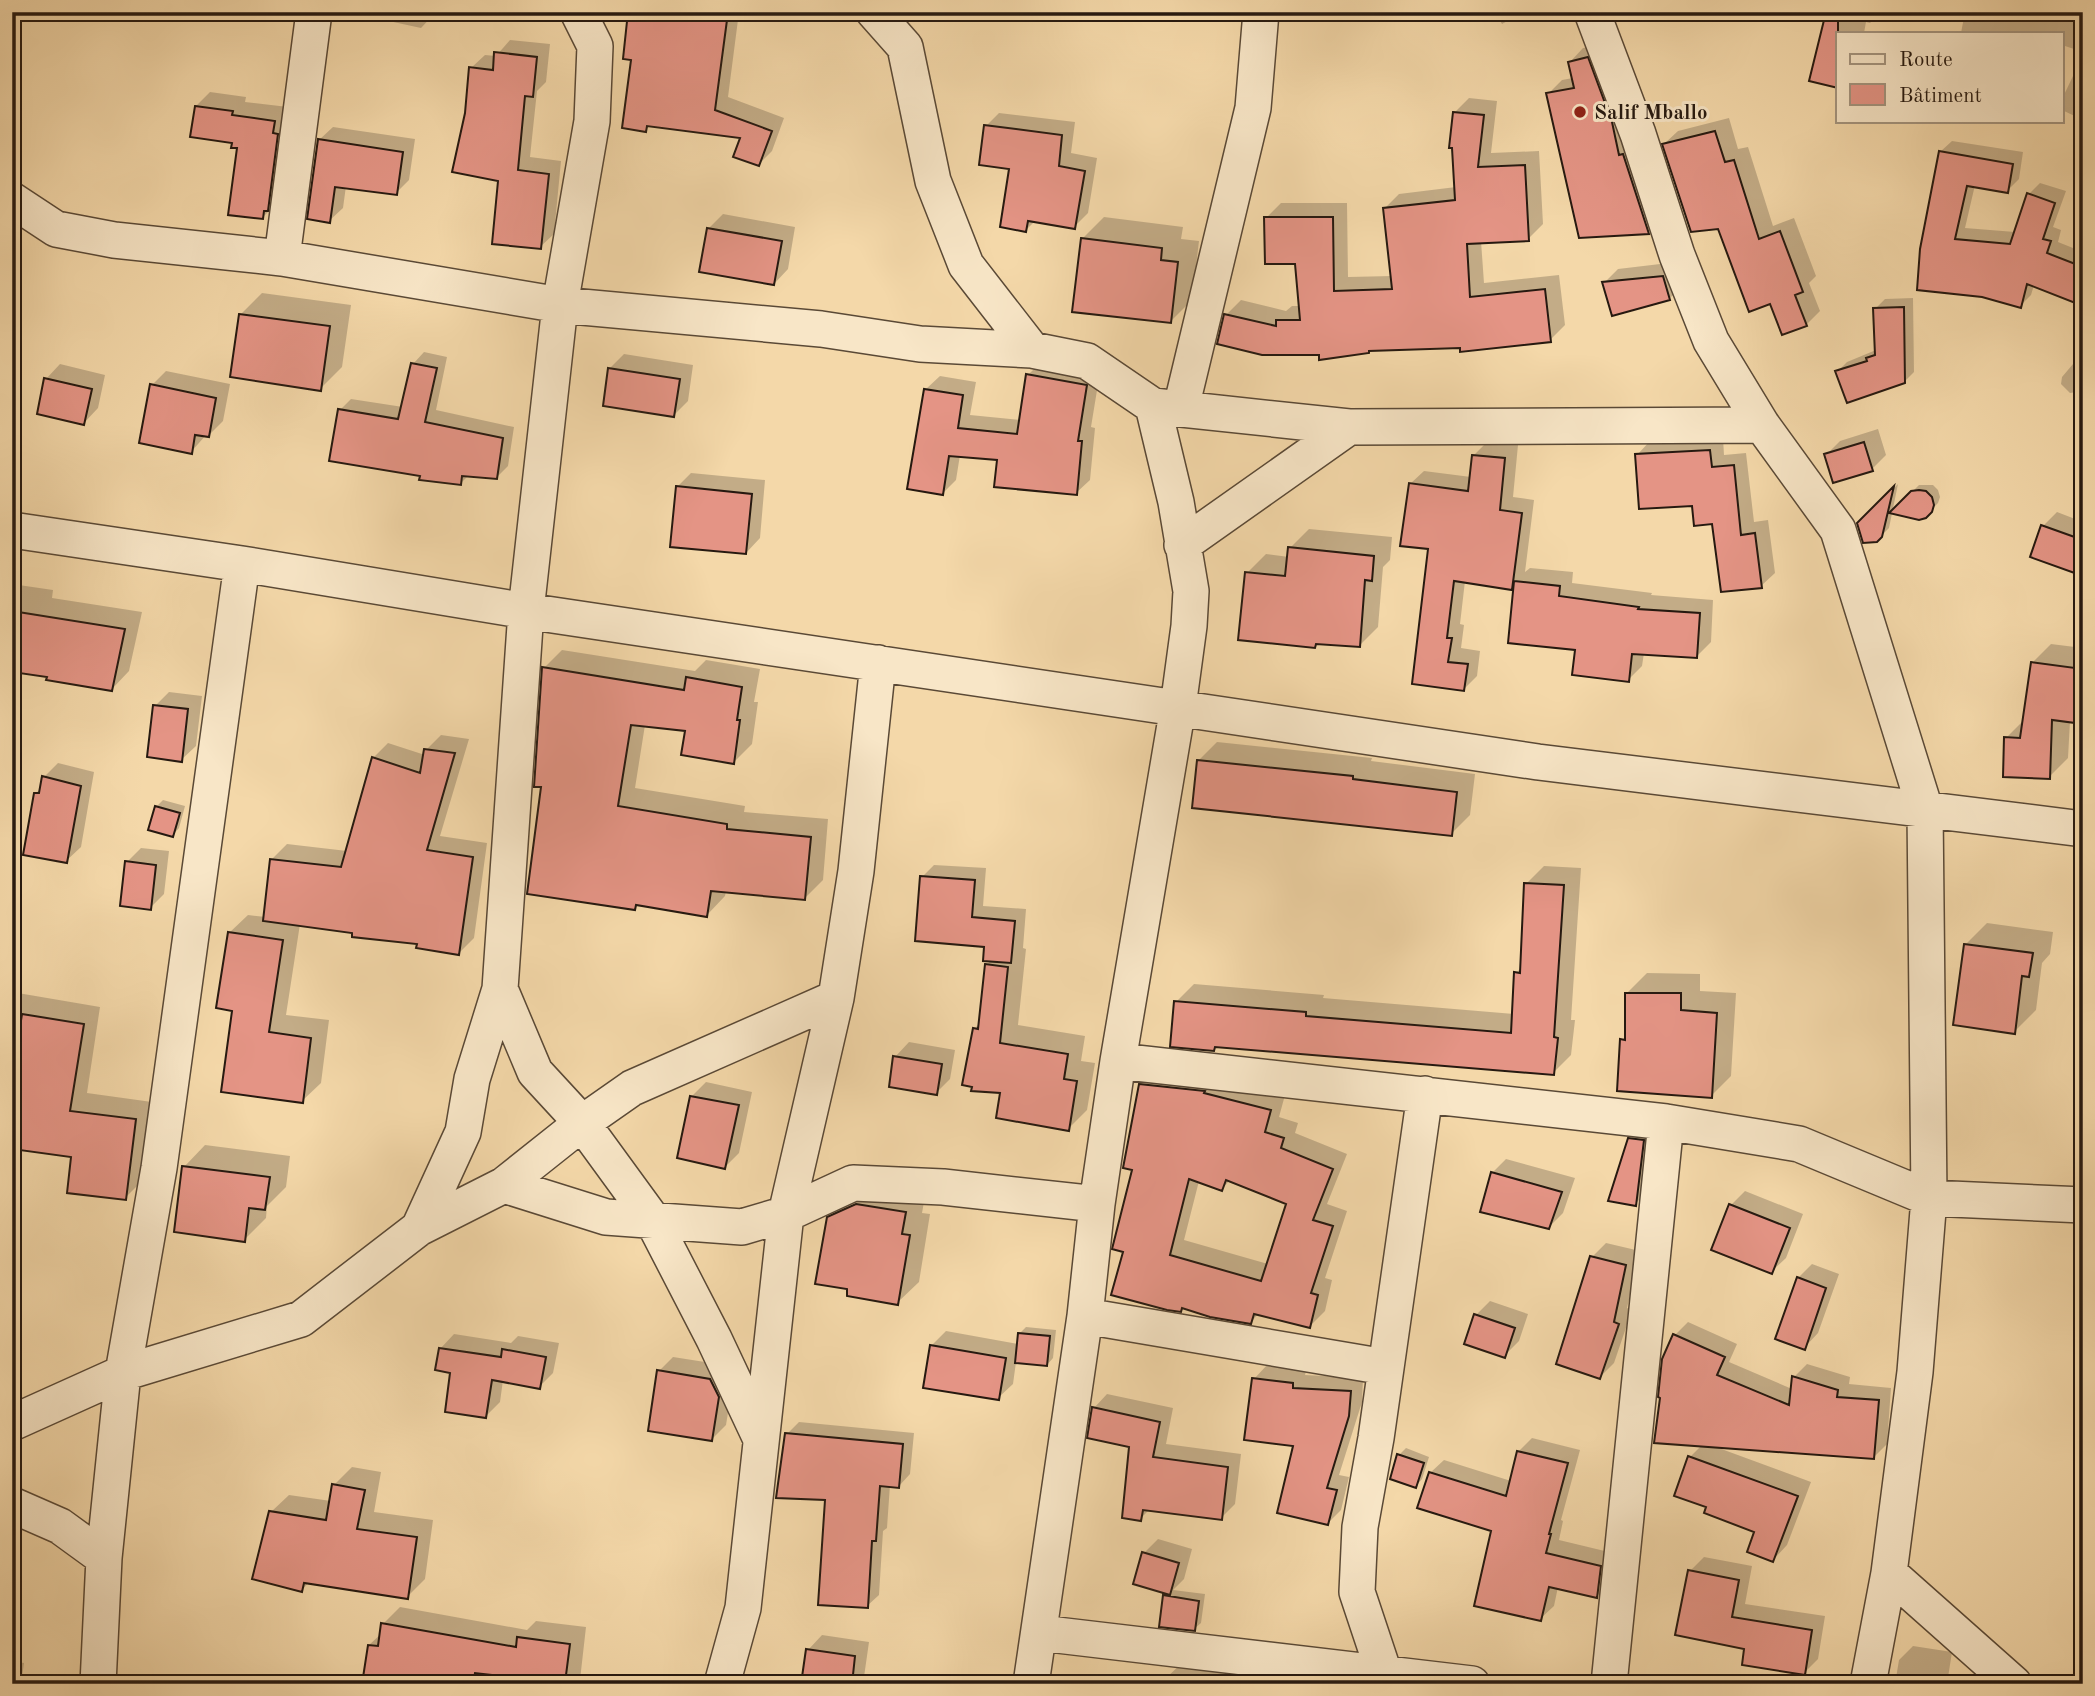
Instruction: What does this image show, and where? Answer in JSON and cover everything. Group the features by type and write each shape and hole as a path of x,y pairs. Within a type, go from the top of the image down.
{"street":[{"path":"282,258 314,12"},
{"path":"419,1228 463,1132 472,1079 500,989 526,611 559,305 592,121 595,46 578,12"},
{"path":"874,12 905,47 933,181 966,265 1032,350"},
{"path":"1031,1684 1086,1316 1097,1204 1118,1061 1178,707 1189,626 1191,591 1176,502 1167,407 1253,108 1261,12"},
{"path":"1592,12 1638,134 1677,255 1711,341 1762,425 1838,530 1925,810 1929,1198 1915,1372 1889,1573 1868,1684"},
{"path":"12,200 56,229 114,240 282,258 559,305 821,329 920,344 1032,350 1087,361 1167,407 1349,427 1762,425"},
{"path":"1182,545 1349,427"},
{"path":"12,530 526,611 1538,762 2083,829"},
{"path":"98,1684 104,1558 123,1373 159,1168 242,565"},
{"path":"722,1684 743,1608 786,1214 836,998 856,871 878,663"},
{"path":"500,989 535,1072 582,1123 652,1219 760,1437"},
{"path":"12,1423 123,1373 301,1319 419,1228 504,1185 582,1123 632,1088 836,998"},
{"path":"1118,1061 1666,1122 1799,1144 1929,1198 2083,1205"},
{"path":"1384,1673 1357,1592 1360,1527 1425,1094"},
{"path":"1609,1684 1666,1122"},
{"path":"504,1185 606,1217 742,1227 786,1214 853,1183 943,1187 1097,1204"},
{"path":"1086,1316 1385,1367"},
{"path":"12,1505 60,1527 104,1558"},
{"path":"1889,1573 2014,1684"},
{"path":"1040,1633 1472,1684"}],"building":[{"path":"628,12 664,12 727,20 715,110 772,131 759,166 733,157 740,138 647,126 646,132 622,128 631,60 623,59"},
{"path":"1826,12 1838,12 1836,88 1809,81"},
{"path":"494,52 537,57 533,97 525,96 518,170 549,174 541,249 492,244 498,181 452,172 465,113 469,67 493,70"},
{"path":"1588,57 1612,122 1619,155 1623,154 1649,234 1579,238 1546,93 1574,88 1568,62"},
{"path":"195,106 275,121 273,133 278,134 268,211 264,211 263,219 228,215 237,148 231,148 232,143 190,137"},
{"path":"1453,112 1484,115 1478,167 1525,165 1529,241 1467,244 1470,297 1545,289 1551,342 1460,352 1460,348 1369,351 1319,360 1319,355 1262,355 1217,344 1224,314 1276,326 1276,320 1300,320 1295,264 1265,264 1264,217 1333,217 1334,291 1392,289 1383,208 1455,200 1452,148 1449,148"},
{"path":"984,125 1062,135 1059,166 1085,171 1075,229 1028,221 1026,232 1000,227 1009,169 979,165"},
{"path":"1715,131 1725,162 1734,160 1759,239 1780,231 1803,292 1795,295 1807,326 1782,335 1770,304 1749,312 1718,229 1691,232 1662,144"},
{"path":"318,139 403,152 397,195 335,187 330,223 307,219"},
{"path":"1939,151 2013,164 2008,193 1967,186 1955,239 2010,244 2027,193 2055,203 2043,239 2051,241 2047,253 2083,267 2083,306 2027,284 2021,308 1982,297 1917,290 1920,249"},
{"path":"707,228 782,241 774,285 699,272"},
{"path":"1081,238 1162,248 1161,260 1178,262 1171,323 1072,312"},
{"path":"1663,276 1670,300 1612,316 1602,282"},
{"path":"1904,307 1905,383 1847,403 1835,371 1867,361 1866,358 1875,355 1873,308"},
{"path":"239,314 330,326 321,391 230,377"},
{"path":"411,363 437,368 425,422 503,438 497,479 462,476 461,485 419,480 420,476 329,461 338,409 398,419"},
{"path":"608,368 680,379 674,417 603,406"},
{"path":"1026,374 1087,385 1078,441 1082,441 1077,495 994,487 997,460 949,456 943,495 907,489 924,389 963,395 958,428 1017,434"},
{"path":"44,378 92,389 84,425 37,414"},
{"path":"150,384 216,398 209,437 195,435 192,454 139,443"},
{"path":"1864,442 1873,471 1833,483 1824,454"},
{"path":"1710,450 1712,467 1734,465 1741,535 1755,533 1762,588 1721,592 1712,524 1694,526 1692,506 1639,509 1635,454"},
{"path":"1472,455 1505,458 1500,510 1522,513 1512,590 1454,581 1447,638 1452,638 1448,662 1468,664 1464,691 1412,684 1428,549 1400,546 1409,483 1468,491"},
{"path":"676,486 752,494 746,554 670,547"},
{"path":"1894,486 1882,537 1877,542 1863,543 1857,523"},
{"path":"1911,491 1926,491 1932,497 1934,505 1926,518 1919,520 1889,513"},
{"path":"2041,525 2083,540 2083,576 2030,557"},
{"path":"1288,547 1374,556 1372,581 1365,580 1360,647 1316,644 1315,648 1238,640 1245,572 1285,576"},
{"path":"1514,581 1560,586 1559,596 1639,607 1638,609 1700,613 1697,658 1632,654 1629,682 1572,675 1575,650 1508,643"},
{"path":"12,611 125,629 112,691 12,672"},
{"path":"2031,662 2083,669 2083,724 2052,720 2050,779 2003,777 2004,737 2020,738"},
{"path":"542,667 684,690 686,677 742,687 734,764 681,755 685,731 631,725 618,806 727,824 727,829 811,837 805,900 711,891 707,917 636,905 635,910 527,894 541,787 534,787"},
{"path":"153,705 188,709 182,762 147,757"},
{"path":"424,749 455,753 427,850 473,857 459,955 416,948 417,944 352,937 352,933 263,921 270,859 341,867 372,757 420,773"},
{"path":"1197,760 1353,776 1353,779 1457,792 1452,836 1192,808"},
{"path":"42,776 81,786 67,863 23,855 34,793 39,793"},
{"path":"155,806 180,813 173,837 148,830"},
{"path":"125,861 156,865 151,910 120,906"},
{"path":"920,876 975,880 972,917 1015,921 1011,963 983,961 984,947 915,941"},
{"path":"1524,883 1564,885 1554,1075 1215,1047 1214,1051 1170,1047 1174,1001 1306,1012 1306,1016 1511,1033 1514,972 1520,973"},
{"path":"228,932 283,940 269,1032 311,1038 303,1103 221,1092 232,1011 216,1008"},
{"path":"1964,944 2033,953 2029,977 2022,976 2015,1034 1953,1025"},
{"path":"985,964 1008,967 1000,1043 1068,1054 1064,1079 1077,1081 1069,1131 996,1118 1000,1093 971,1091 972,1087 962,1085 973,1028 978,1029"},
{"path":"1625,993 1681,993 1681,1010 1717,1013 1712,1098 1617,1091 1620,1039 1625,1040"},
{"path":"22,1014 84,1024 70,1111 136,1119 126,1200 67,1193 71,1157 12,1149 12,1078"},
{"path":"893,1056 942,1064 937,1095 889,1087"},
{"path":"1139,1084 1205,1091 1204,1093 1271,1110 1265,1132 1284,1138 1281,1148 1333,1169 1313,1220 1333,1226 1311,1293 1318,1295 1310,1328 1254,1314 1251,1324 1210,1317 1182,1308 1181,1312 1167,1310 1111,1295 1123,1252 1112,1249 1132,1170 1123,1168","holes":["1189,1179 1222,1191 1226,1180 1286,1204 1261,1281 1170,1255"]},
{"path":"690,1096 739,1105 725,1169 677,1158"},
{"path":"1628,1138 1644,1140 1636,1206 1608,1201"},
{"path":"182,1166 270,1177 265,1210 249,1208 245,1242 174,1232"},
{"path":"1491,1172 1562,1192 1549,1229 1480,1212"},
{"path":"856,1204 906,1212 902,1234 910,1235 898,1305 847,1296 847,1289 815,1284 827,1217"},
{"path":"1729,1204 1790,1228 1772,1274 1711,1250"},
{"path":"1590,1256 1626,1265 1614,1322 1619,1324 1600,1379 1556,1364"},
{"path":"1797,1277 1826,1288 1805,1350 1775,1339"},
{"path":"1474,1314 1515,1328 1505,1358 1464,1344"},
{"path":"1018,1333 1050,1336 1047,1366 1015,1363"},
{"path":"1673,1334 1725,1357 1717,1375 1789,1405 1792,1376 1838,1390 1837,1397 1879,1400 1874,1459 1654,1443 1662,1359"},
{"path":"930,1345 1006,1358 999,1400 923,1388"},
{"path":"439,1348 501,1357 502,1349 546,1357 540,1389 492,1380 486,1418 445,1412 450,1373 435,1370"},
{"path":"657,1370 710,1379 719,1397 712,1441 648,1431"},
{"path":"1252,1378 1293,1383 1293,1388 1351,1391 1349,1416 1327,1488 1337,1490 1328,1525 1277,1513 1293,1446 1244,1440"},
{"path":"1092,1407 1160,1422 1153,1457 1228,1467 1222,1520 1143,1510 1141,1521 1122,1518 1129,1447 1087,1438"},
{"path":"785,1433 903,1444 899,1488 880,1486 876,1541 872,1541 868,1608 818,1605 825,1500 776,1498"},
{"path":"1517,1451 1568,1463 1546,1553 1601,1566 1597,1598 1549,1587 1541,1621 1474,1606 1491,1531 1417,1508 1429,1472 1506,1496"},
{"path":"1397,1454 1424,1463 1416,1488 1390,1479"},
{"path":"1688,1456 1798,1496 1773,1562 1747,1552 1754,1532 1704,1513 1706,1507 1674,1496"},
{"path":"332,1484 365,1490 357,1529 417,1537 408,1599 304,1583 302,1592 252,1579 269,1511 326,1520"},
{"path":"1142,1552 1179,1563 1170,1595 1133,1584"},
{"path":"1688,1570 1739,1580 1732,1617 1812,1630 1805,1675 1742,1665 1744,1649 1675,1635"},
{"path":"1163,1595 1199,1601 1195,1631 1159,1627"},
{"path":"381,1623 516,1647 517,1637 570,1644 565,1683 475,1673 473,1684 362,1684 368,1645 378,1646"},
{"path":"806,1649 855,1656 852,1684 801,1684"}],"place":[{"name":"Salif Mballo","path":"1580,112"}]}
